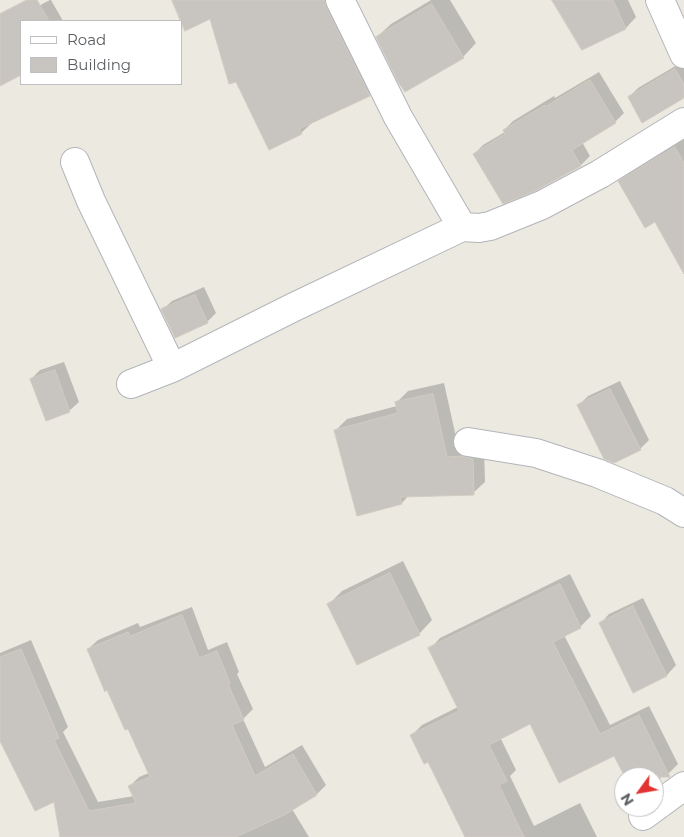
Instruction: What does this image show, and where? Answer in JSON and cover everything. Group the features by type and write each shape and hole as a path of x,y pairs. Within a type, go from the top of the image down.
{"street":[{"path":"340,0 398,117 462,227"},
{"path":"670,10 684,54"},
{"path":"131,384 172,368 294,307 462,227 479,228 490,226 542,205 600,174 684,122"},
{"path":"75,162 91,201 172,368"},
{"path":"468,442 536,453 597,473 665,500 684,513"},
{"path":"664,801 684,786"}],"building":[{"path":"27,0 37,0 48,20 20,20 20,76 0,86 0,14"},
{"path":"172,0 325,0 326,7 370,96 299,129 302,134 269,150 236,82 229,84 210,19 185,31"},
{"path":"552,0 613,0 626,29 582,50"},
{"path":"432,4 464,58 405,92 398,82 376,37"},
{"path":"675,69 684,84 684,98 642,123 628,97"},
{"path":"590,80 616,123 572,150 581,166 535,191 503,204 473,154 505,134 503,130"},
{"path":"675,147 684,163 684,274 655,222 645,228 618,181"},
{"path":"195,295 208,323 175,338 161,309"},
{"path":"55,370 70,412 46,421 30,379"},
{"path":"610,389 641,450 614,463 604,459 577,405"},
{"path":"433,394 447,457 463,456 473,459 474,495 400,497 402,504 357,516 334,430 398,413 395,402"},
{"path":"390,573 420,635 357,665 327,604"},
{"path":"560,584 581,628 553,642 600,734 639,715 670,777 664,777 664,767 620,767 614,756 559,783 530,724 489,745 507,781 499,785 524,837 465,837 428,762 424,764 410,735 459,711 428,648"},
{"path":"633,606 667,676 633,693 599,623"},
{"path":"182,615 199,658 217,651 230,683 228,684 244,720 232,725 255,776 293,754 317,795 286,814 236,837 60,837 54,802 35,811 0,741 0,657 21,649 59,738 54,740 89,811 136,803 128,786 150,777 128,729 125,730 107,690 105,692 87,649 128,632 130,636"}]}
